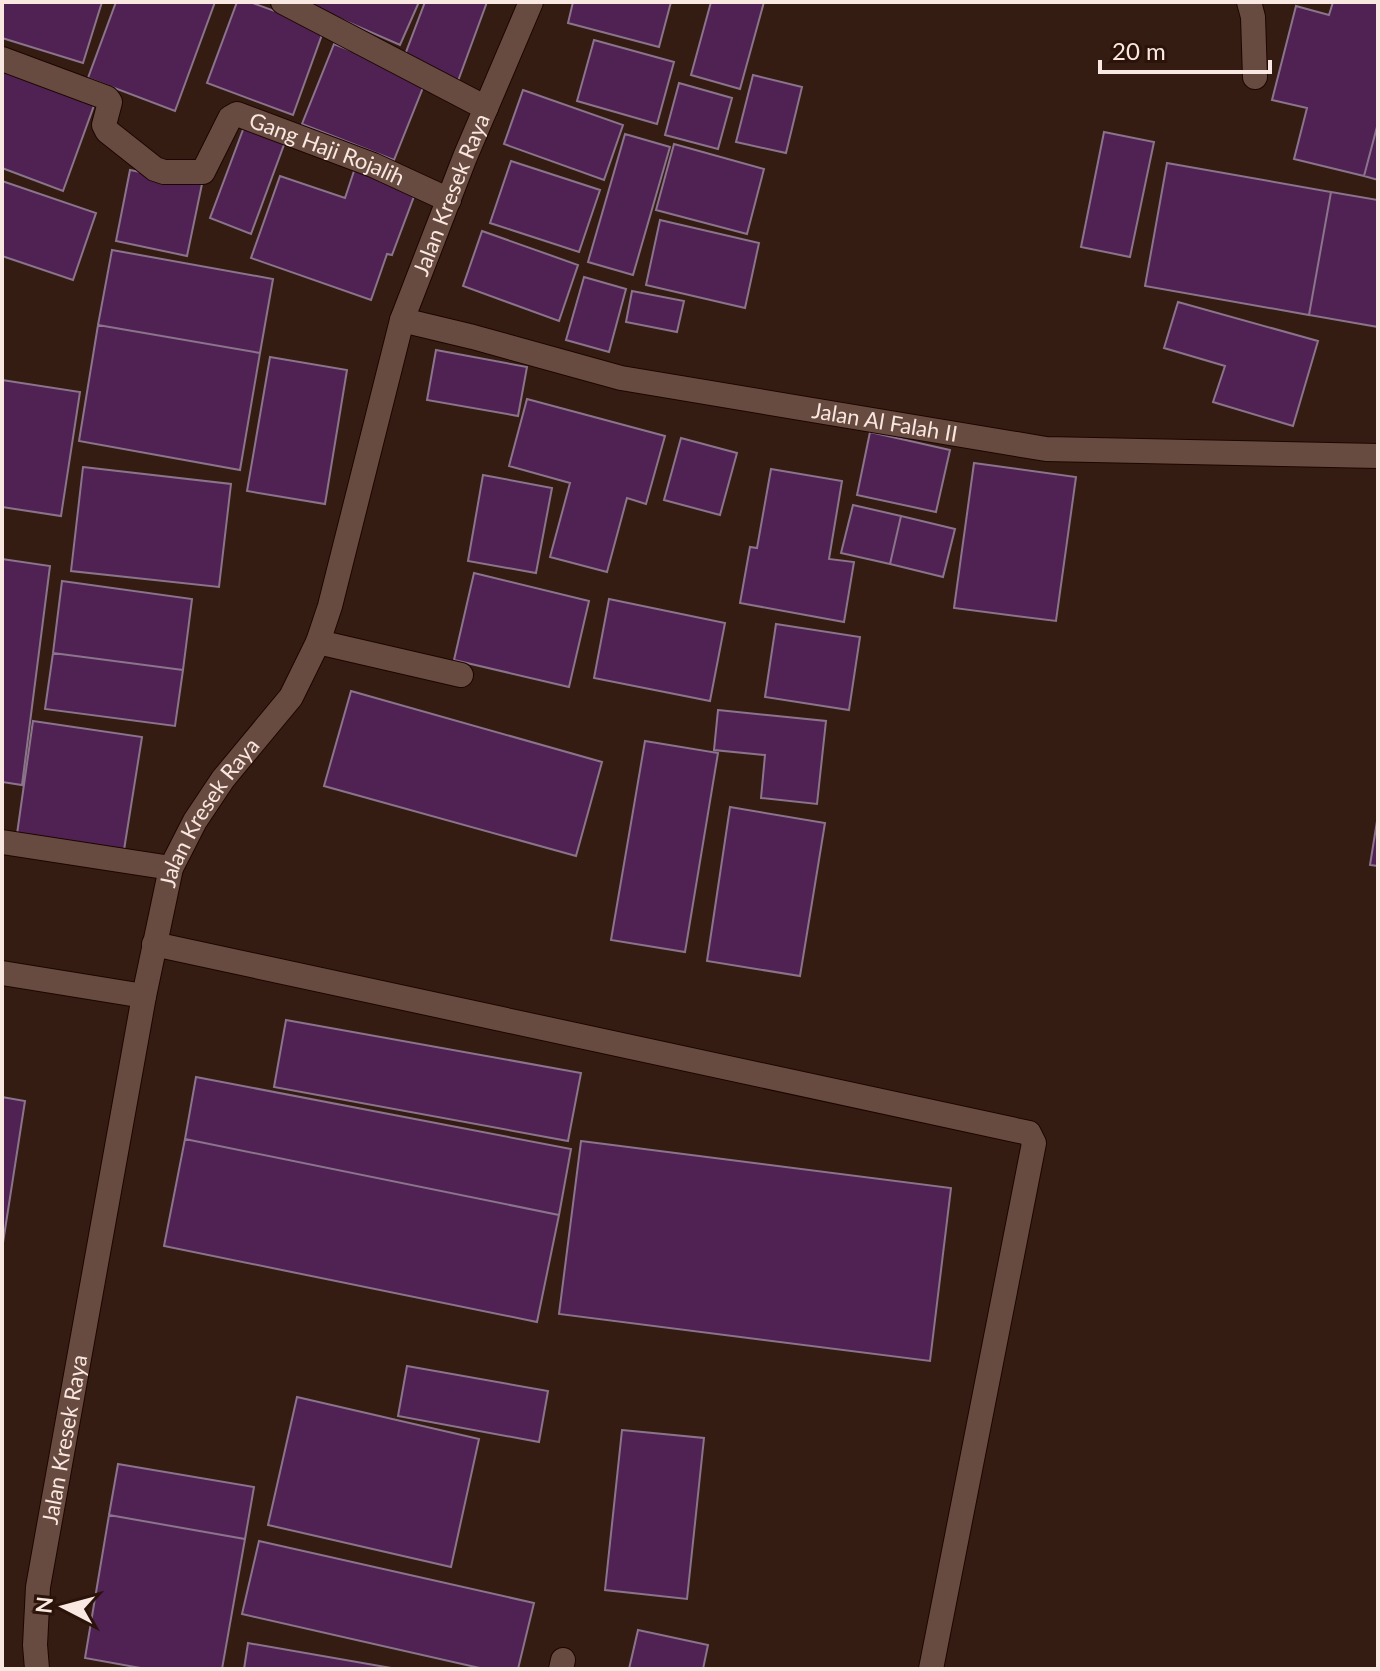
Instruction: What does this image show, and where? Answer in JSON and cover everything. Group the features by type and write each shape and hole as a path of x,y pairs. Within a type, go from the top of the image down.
{"street":[{"path":"283,2 486,108"},
{"name":"Jalan Kresek Raya","path":"37,1669 38,1587 144,996 171,868 195,821 223,779 291,697 318,642 330,606 402,320 531,2"},
{"path":"1249,2 1253,17 1255,77"},
{"name":"Gang Haji Rojalih","path":"2,59 107,98 110,102 104,125 107,131 155,169 164,172 203,172 230,118 237,114 373,165 449,200"},
{"name":"Jalan Al Falah II","path":"402,320 621,378 1046,449 1378,456"},
{"path":"318,642 461,675"},
{"path":"2,842 171,868"},
{"path":"154,944 1029,1133 1034,1143 931,1669"},
{"path":"2,973 144,996"}],"building":[{"path":"2,2 102,2 83,63 2,38"},
{"path":"116,2 215,2 175,111 88,78"},
{"path":"237,2 250,2 324,29 293,115 207,83"},
{"path":"302,2 419,2 400,45"},
{"path":"425,2 487,2 458,81 403,60"},
{"path":"573,2 671,2 659,47 568,23"},
{"path":"711,2 764,2 740,89 691,75"},
{"path":"1333,2 1378,2 1378,123 1364,176 1294,159 1307,108 1272,100 1296,6 1329,15"},
{"path":"594,40 674,62 657,124 577,101"},
{"path":"334,44 426,80 394,160 302,124"},
{"path":"2,65 96,100 63,191 2,168"},
{"path":"753,75 802,87 786,153 736,142"},
{"path":"679,83 732,98 718,149 665,135"},
{"path":"523,90 623,125 604,180 504,144"},
{"path":"1378,123 1378,180 1364,176"},
{"path":"244,127 285,142 251,234 210,218"},
{"path":"1104,132 1154,142 1130,257 1081,247"},
{"path":"625,134 670,147 633,275 588,262"},
{"path":"674,144 764,169 747,234 656,210"},
{"path":"511,161 600,190 579,252 490,223"},
{"path":"1167,163 1331,192 1309,315 1145,286"},
{"path":"355,168 416,191 392,255 387,254 371,300 251,258 280,176 345,198"},
{"path":"130,170 202,184 187,256 116,241"},
{"path":"2,181 96,213 73,280 2,256"},
{"path":"1331,192 1378,200 1378,327 1309,315"},
{"path":"660,220 759,243 745,308 646,285"},
{"path":"482,231 578,265 559,321 463,286"},
{"path":"112,250 273,279 260,353 98,325"},
{"path":"584,277 626,289 609,352 566,340"},
{"path":"632,291 684,301 677,332 626,322"},
{"path":"1178,302 1318,341 1293,426 1213,402 1225,366 1164,348"},
{"path":"98,325 260,353 240,470 79,441"},
{"path":"436,350 527,367 518,416 427,400"},
{"path":"270,357 347,370 325,504 247,491"},
{"path":"2,380 80,392 61,516 2,507"},
{"path":"527,399 665,436 646,504 627,498 607,572 550,557 570,483 509,466"},
{"path":"870,432 950,450 936,512 857,495"},
{"path":"681,438 737,453 720,515 664,500"},
{"path":"974,463 1076,477 1056,621 954,608"},
{"path":"83,467 231,484 219,587 71,571"},
{"path":"771,469 842,481 829,559 854,562 844,622 740,603 750,547 757,548"},
{"path":"483,475 552,488 536,573 468,561"},
{"path":"853,505 901,516 890,564 841,553"},
{"path":"901,516 955,529 943,577 890,564"},
{"path":"2,559 50,566 22,785 2,782"},
{"path":"474,573 589,601 569,687 454,660"},
{"path":"62,581 192,599 183,670 53,653"},
{"path":"609,599 725,623 710,701 594,678"},
{"path":"776,624 860,637 849,710 765,697"},
{"path":"53,653 183,670 175,726 45,709"},
{"path":"351,691 602,762 576,856 324,786"},
{"path":"718,710 826,721 817,804 761,798 765,755 714,750"},
{"path":"33,721 142,737 124,850 17,834"},
{"path":"645,741 718,753 685,952 611,940"},
{"path":"730,807 825,823 800,976 707,961"},
{"path":"1378,815 1378,866 1370,865"},
{"path":"286,1020 581,1073 568,1141 274,1087"},
{"path":"196,1077 571,1149 559,1215 185,1139"},
{"path":"2,1097 25,1101 2,1249"},
{"path":"185,1139 559,1215 537,1322 164,1246"},
{"path":"581,1141 951,1188 930,1361 559,1314"},
{"path":"407,1366 548,1391 539,1442 398,1416"},
{"path":"297,1397 479,1439 451,1567 268,1525"},
{"path":"622,1430 704,1438 687,1599 605,1590"},
{"path":"118,1464 254,1487 245,1539 109,1515"},
{"path":"109,1515 245,1539 222,1669 146,1669 85,1658"},
{"path":"259,1541 534,1603 518,1669 484,1669 242,1614"},
{"path":"638,1630 708,1645 703,1669 629,1669"},
{"path":"248,1643 397,1669 244,1669"}]}
